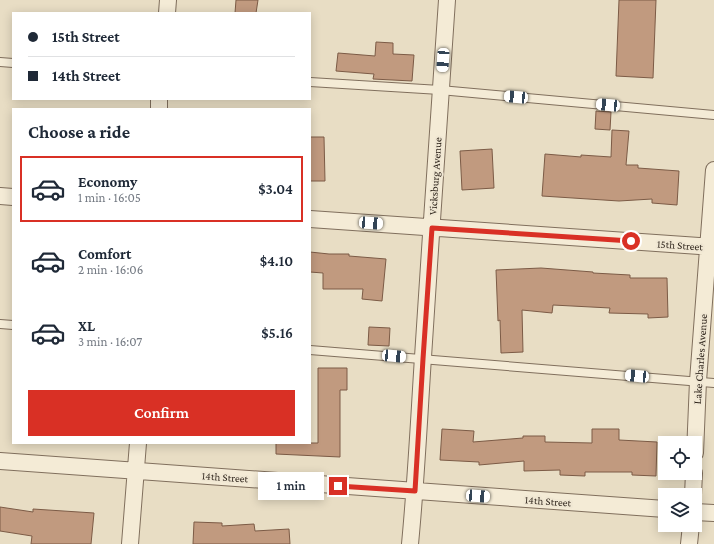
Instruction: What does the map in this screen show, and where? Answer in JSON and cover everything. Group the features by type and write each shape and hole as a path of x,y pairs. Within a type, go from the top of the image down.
{"street":[{"path":"167,12 168,0"},
{"name":"Vicksburg Avenue","path":"410,544 415,491 440,90 448,0"},
{"name":"Lake Charles Avenue","path":"698,436 706,382 714,170"},
{"path":"0,196 12,197"},
{"name":"15th Street","path":"311,219 711,247"},
{"path":"130,544 138,444"},
{"name":"14th Street","path":"0,461 658,508"},
{"path":"702,512 714,513"},
{"path":"689,544 690,532"}],"lane":[{"path":"0,62 12,63"},
{"path":"311,82 440,90 714,114"},
{"path":"0,324 12,326"},
{"path":"311,350 706,382"}],"building":[{"path":"236,0 258,0 256,12 235,12"},
{"path":"619,0 656,0 653,78 616,76"},
{"path":"376,42 393,43 393,54 414,55 412,81 373,79 374,74 336,71 338,53 375,56"},
{"path":"596,111 611,112 610,130 595,129"},
{"path":"612,130 629,131 626,165 638,165 638,168 679,171 677,205 652,203 652,199 619,201 542,196 545,154 581,157 581,155 611,157"},
{"path":"311,137 324,137 325,181 311,181"},
{"path":"492,149 494,188 462,190 460,151"},
{"path":"311,252 349,254 349,256 386,259 382,301 362,299 363,289 323,289 323,273 311,272"},
{"path":"541,268 630,275 630,278 667,278 668,317 648,318 648,314 609,313 610,308 553,305 552,313 522,310 523,352 501,353 496,270"},
{"path":"369,327 390,328 389,346 368,345"},
{"path":"318,368 347,368 347,390 340,390 340,457 276,454 276,444 318,443"},
{"path":"442,429 474,431 473,442 523,438 523,436 545,436 545,442 592,443 592,429 619,429 619,440 657,442 656,476 632,475 632,472 585,472 585,476 560,475 560,470 524,471 524,461 479,465 479,462 440,460"},
{"path":"0,507 33,512 33,509 94,513 91,544 31,544 32,536 0,531"},
{"path":"194,522 222,523 222,526 254,524 255,531 289,529 290,544 193,544"}],"route":[{"path":"338,486 415,491 432,228 631,241"}]}
